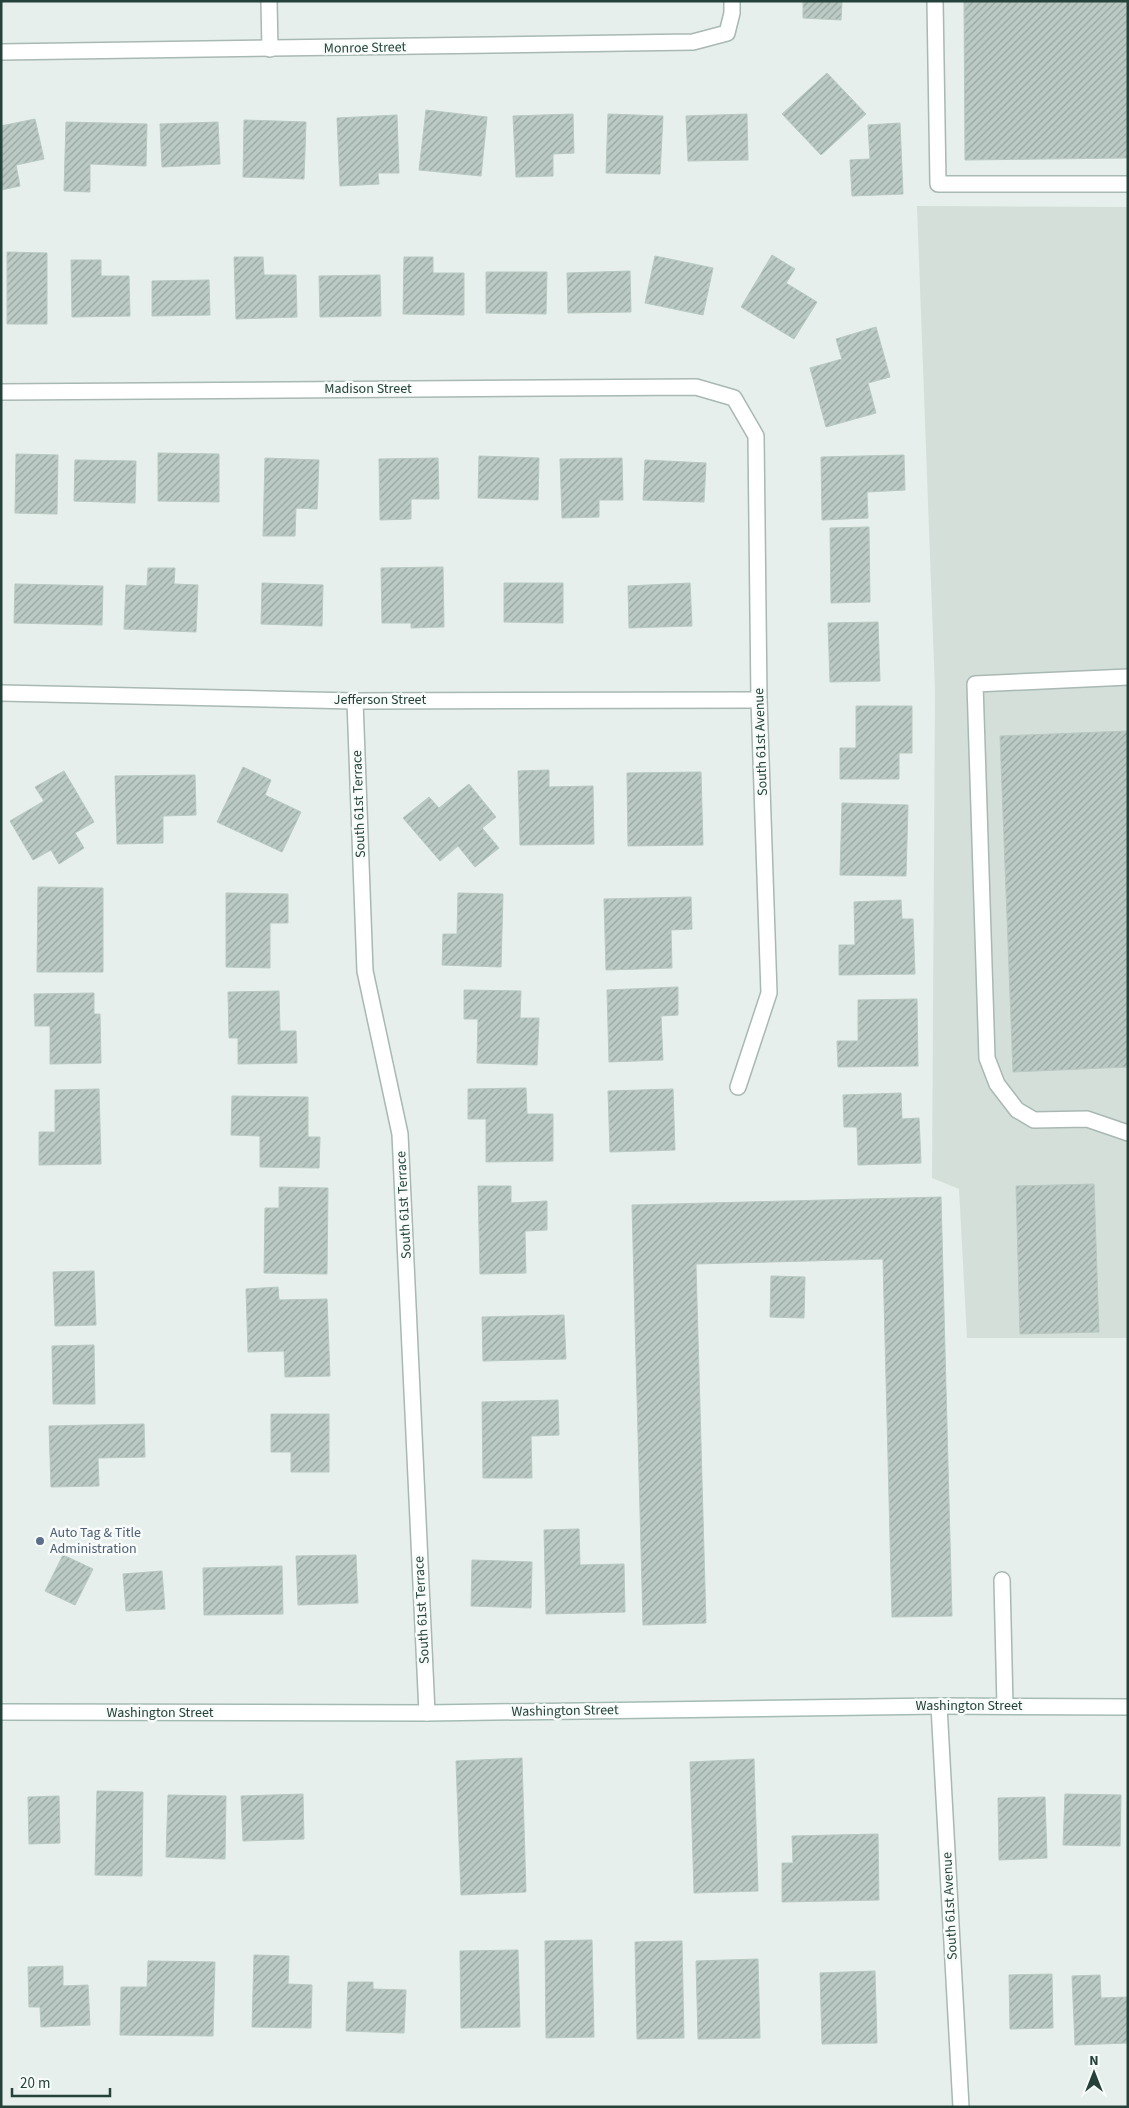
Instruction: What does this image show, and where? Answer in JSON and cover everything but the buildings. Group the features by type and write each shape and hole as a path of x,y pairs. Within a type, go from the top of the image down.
{"street":[{"path":"269,1 270,49"},
{"name":"Monroe Street","path":"1,52 693,42 727,33 732,13 732,1"},
{"path":"935,1 938,184 1128,184"},
{"name":"Madison Street","path":"1,392 696,387 734,398"},
{"name":"South 61st Avenue","path":"734,398 756,436 759,700 769,993 738,1087"},
{"path":"1128,677 975,684 987,1058 998,1084 1017,1110 1034,1120 1087,1119 1128,1133"},
{"name":"Jefferson Street","path":"1,694 355,701 759,700"},
{"name":"South 61st Terrace","path":"355,701 365,971 400,1134 427,1713"},
{"path":"1002,1580 1005,1706"},
{"name":"South 61st Avenue","path":"939,1706 961,2107"},
{"name":"Washington Street","path":"1,1712 427,1713 939,1706 1128,1707"}],"shaded area":[{"path":"917,206 1128,207 1128,1338 967,1338 959,1189 932,1178 935,691"}],"place":[{"name":"Auto Tag & Title Administration","path":"40,1541"}]}
